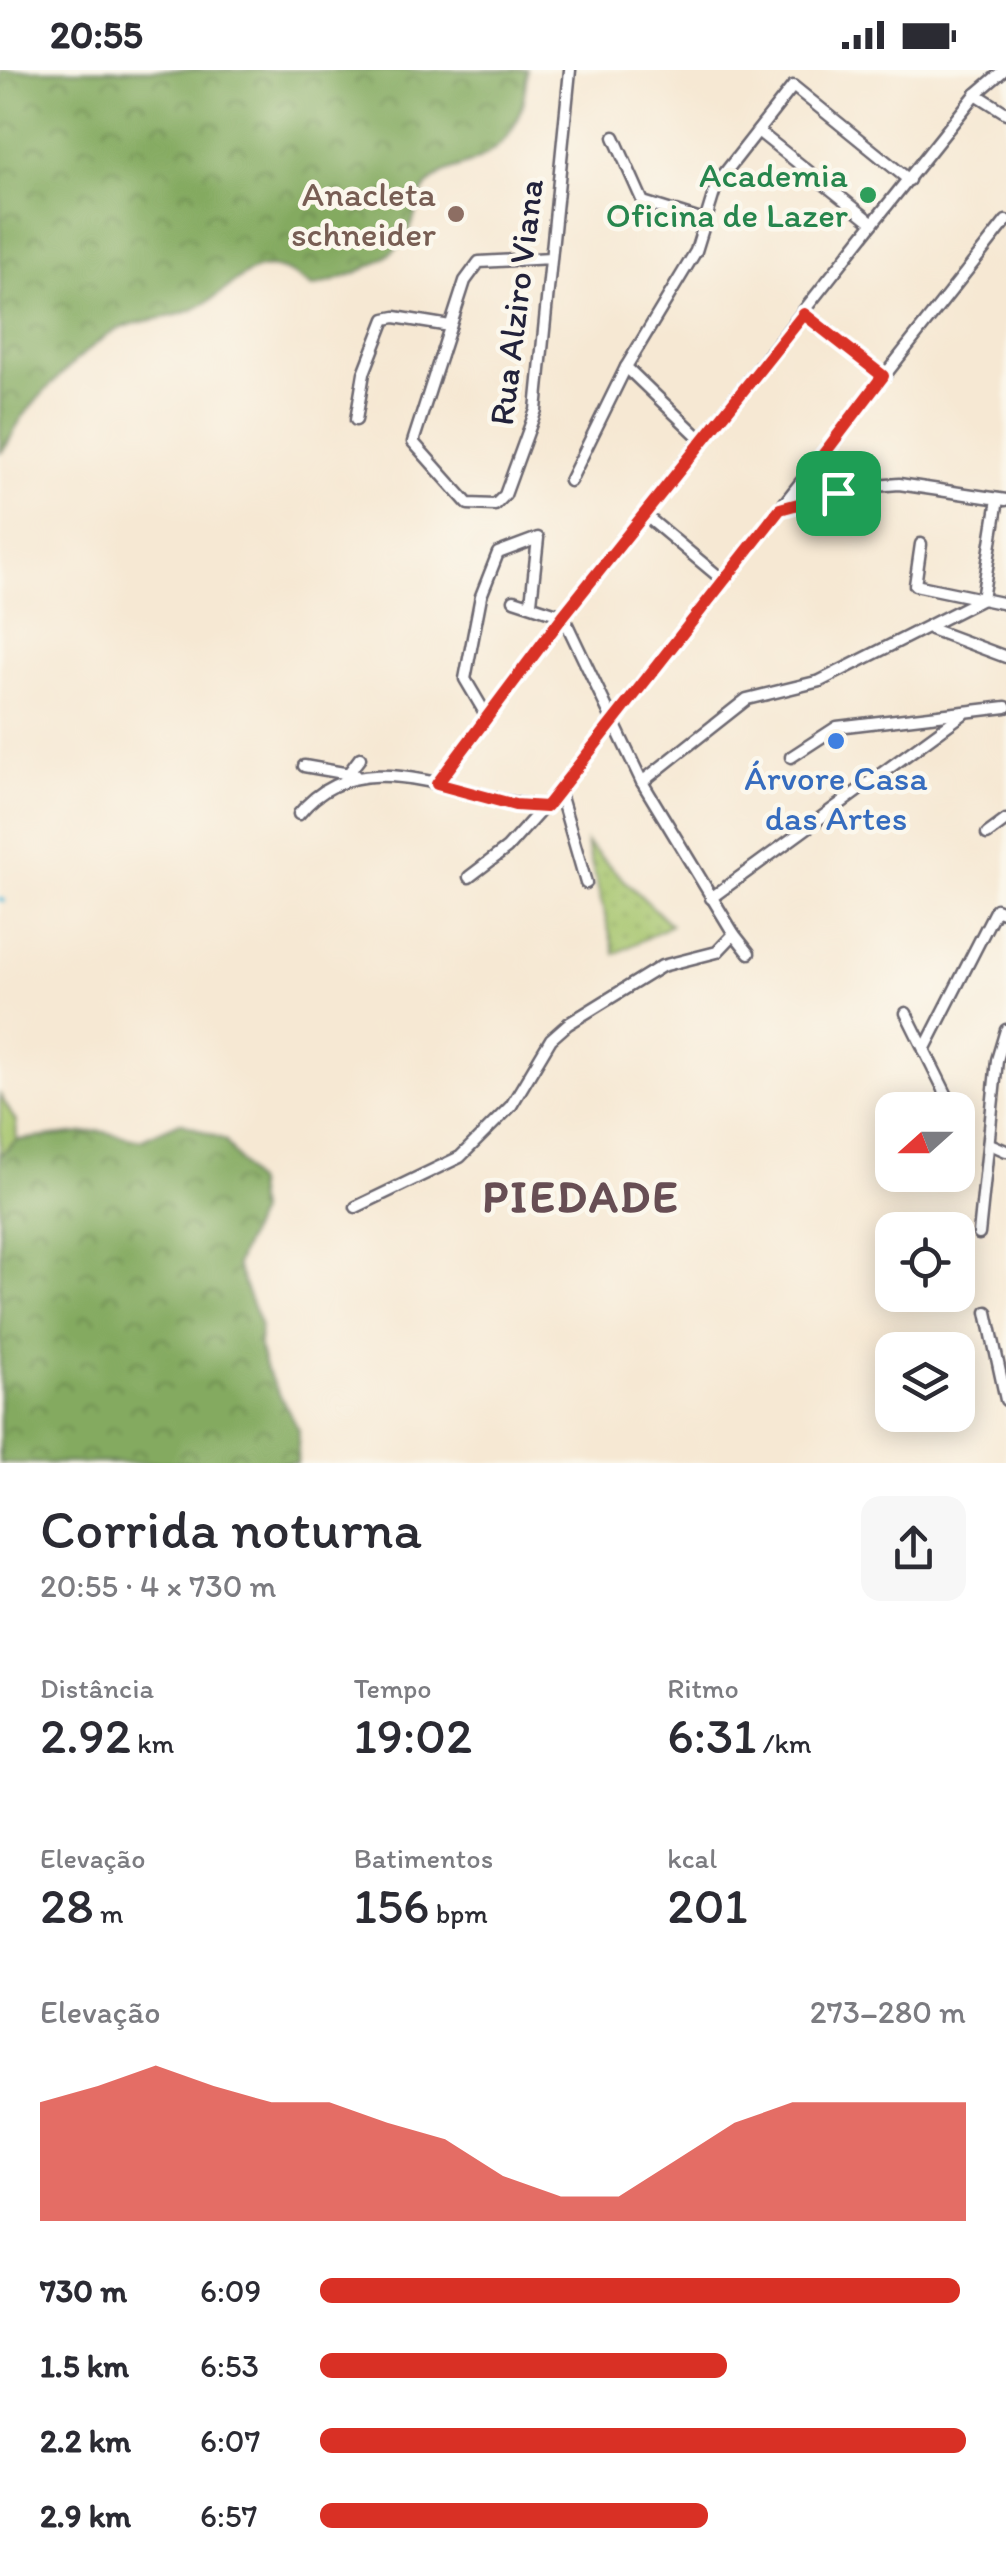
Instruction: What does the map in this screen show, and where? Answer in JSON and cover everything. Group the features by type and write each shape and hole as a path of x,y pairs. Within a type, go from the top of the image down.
{"street":[{"name":"Rua Alziro Viana","path":"450,326 413,442 468,504 495,504 505,495 529,438 570,70"},
{"path":"437,784 563,616 994,72"},
{"path":"570,481 626,367 696,251 717,183 793,86 909,180"},
{"path":"976,94 1006,114"},
{"path":"758,131 873,223"},
{"path":"614,138 643,202 704,221"},
{"path":"470,877 506,848 560,790 610,720 1004,226"},
{"path":"356,420 364,373 385,320 395,317 450,326 465,280 479,262 551,258"},
{"path":"804,314 883,376"},
{"path":"626,367 703,441"},
{"path":"817,463 838,493"},
{"path":"642,782 747,699 820,681 982,599 1002,500 899,484 838,493 780,509"},
{"path":"645,514 724,581"},
{"path":"488,718 470,692 466,666 488,570 502,551 538,538 531,602"},
{"path":"920,544 915,585 1006,604"},
{"path":"514,600 531,602 563,616 642,782 712,898 731,939 748,953"},
{"path":"931,628 1006,657"},
{"path":"791,757 837,727 1006,707"},
{"path":"712,898 963,714"},
{"path":"298,814 317,793 352,775 360,758"},
{"path":"304,766 352,775 406,776 515,805 546,807"},
{"path":"560,790 586,883"},
{"path":"986,834 1006,820"},
{"path":"924,1050 1001,911"},
{"path":"356,1207 445,1165 473,1147 511,1106 551,1039 568,1024 662,966 699,959 731,939"},
{"path":"906,1013 945,1092"},
{"path":"978,1234 993,1087 1006,1030"},
{"path":"993,1087 1006,1093"},
{"path":"990,1144 1006,1151"},
{"path":"987,1312 1006,1400"}],"green space":[{"path":"0,70 527,70 523,100 507,136 486,155 431,182 421,196 410,230 393,252 359,271 312,287 291,274 260,268 192,310 115,331 50,386 22,418 0,453"},
{"path":"586,843 671,925 615,954"},
{"path":"0,1095 16,1122 17,1140 0,1156"},
{"path":"180,1122 225,1140 255,1184 258,1212 236,1265 260,1324 259,1347 266,1370 299,1430 297,1463 0,1463 0,1156 17,1140 100,1131 140,1140"}],"waterway":[{"path":"0,899 4,901"}],"place":[{"name":"Academia Oficina de Lazer","path":"868,195"},
{"name":"Anacleta schneider","path":"456,214"},
{"name":"Árvore Casa das Artes","path":"836,741"}],"district":[{"name":"PIEDADE","path":"581,1196"}],"route":[{"path":"804,314 883,376 817,463 827,483 838,493 780,509 610,720 546,807 515,805 437,784 563,616 804,314"}]}
